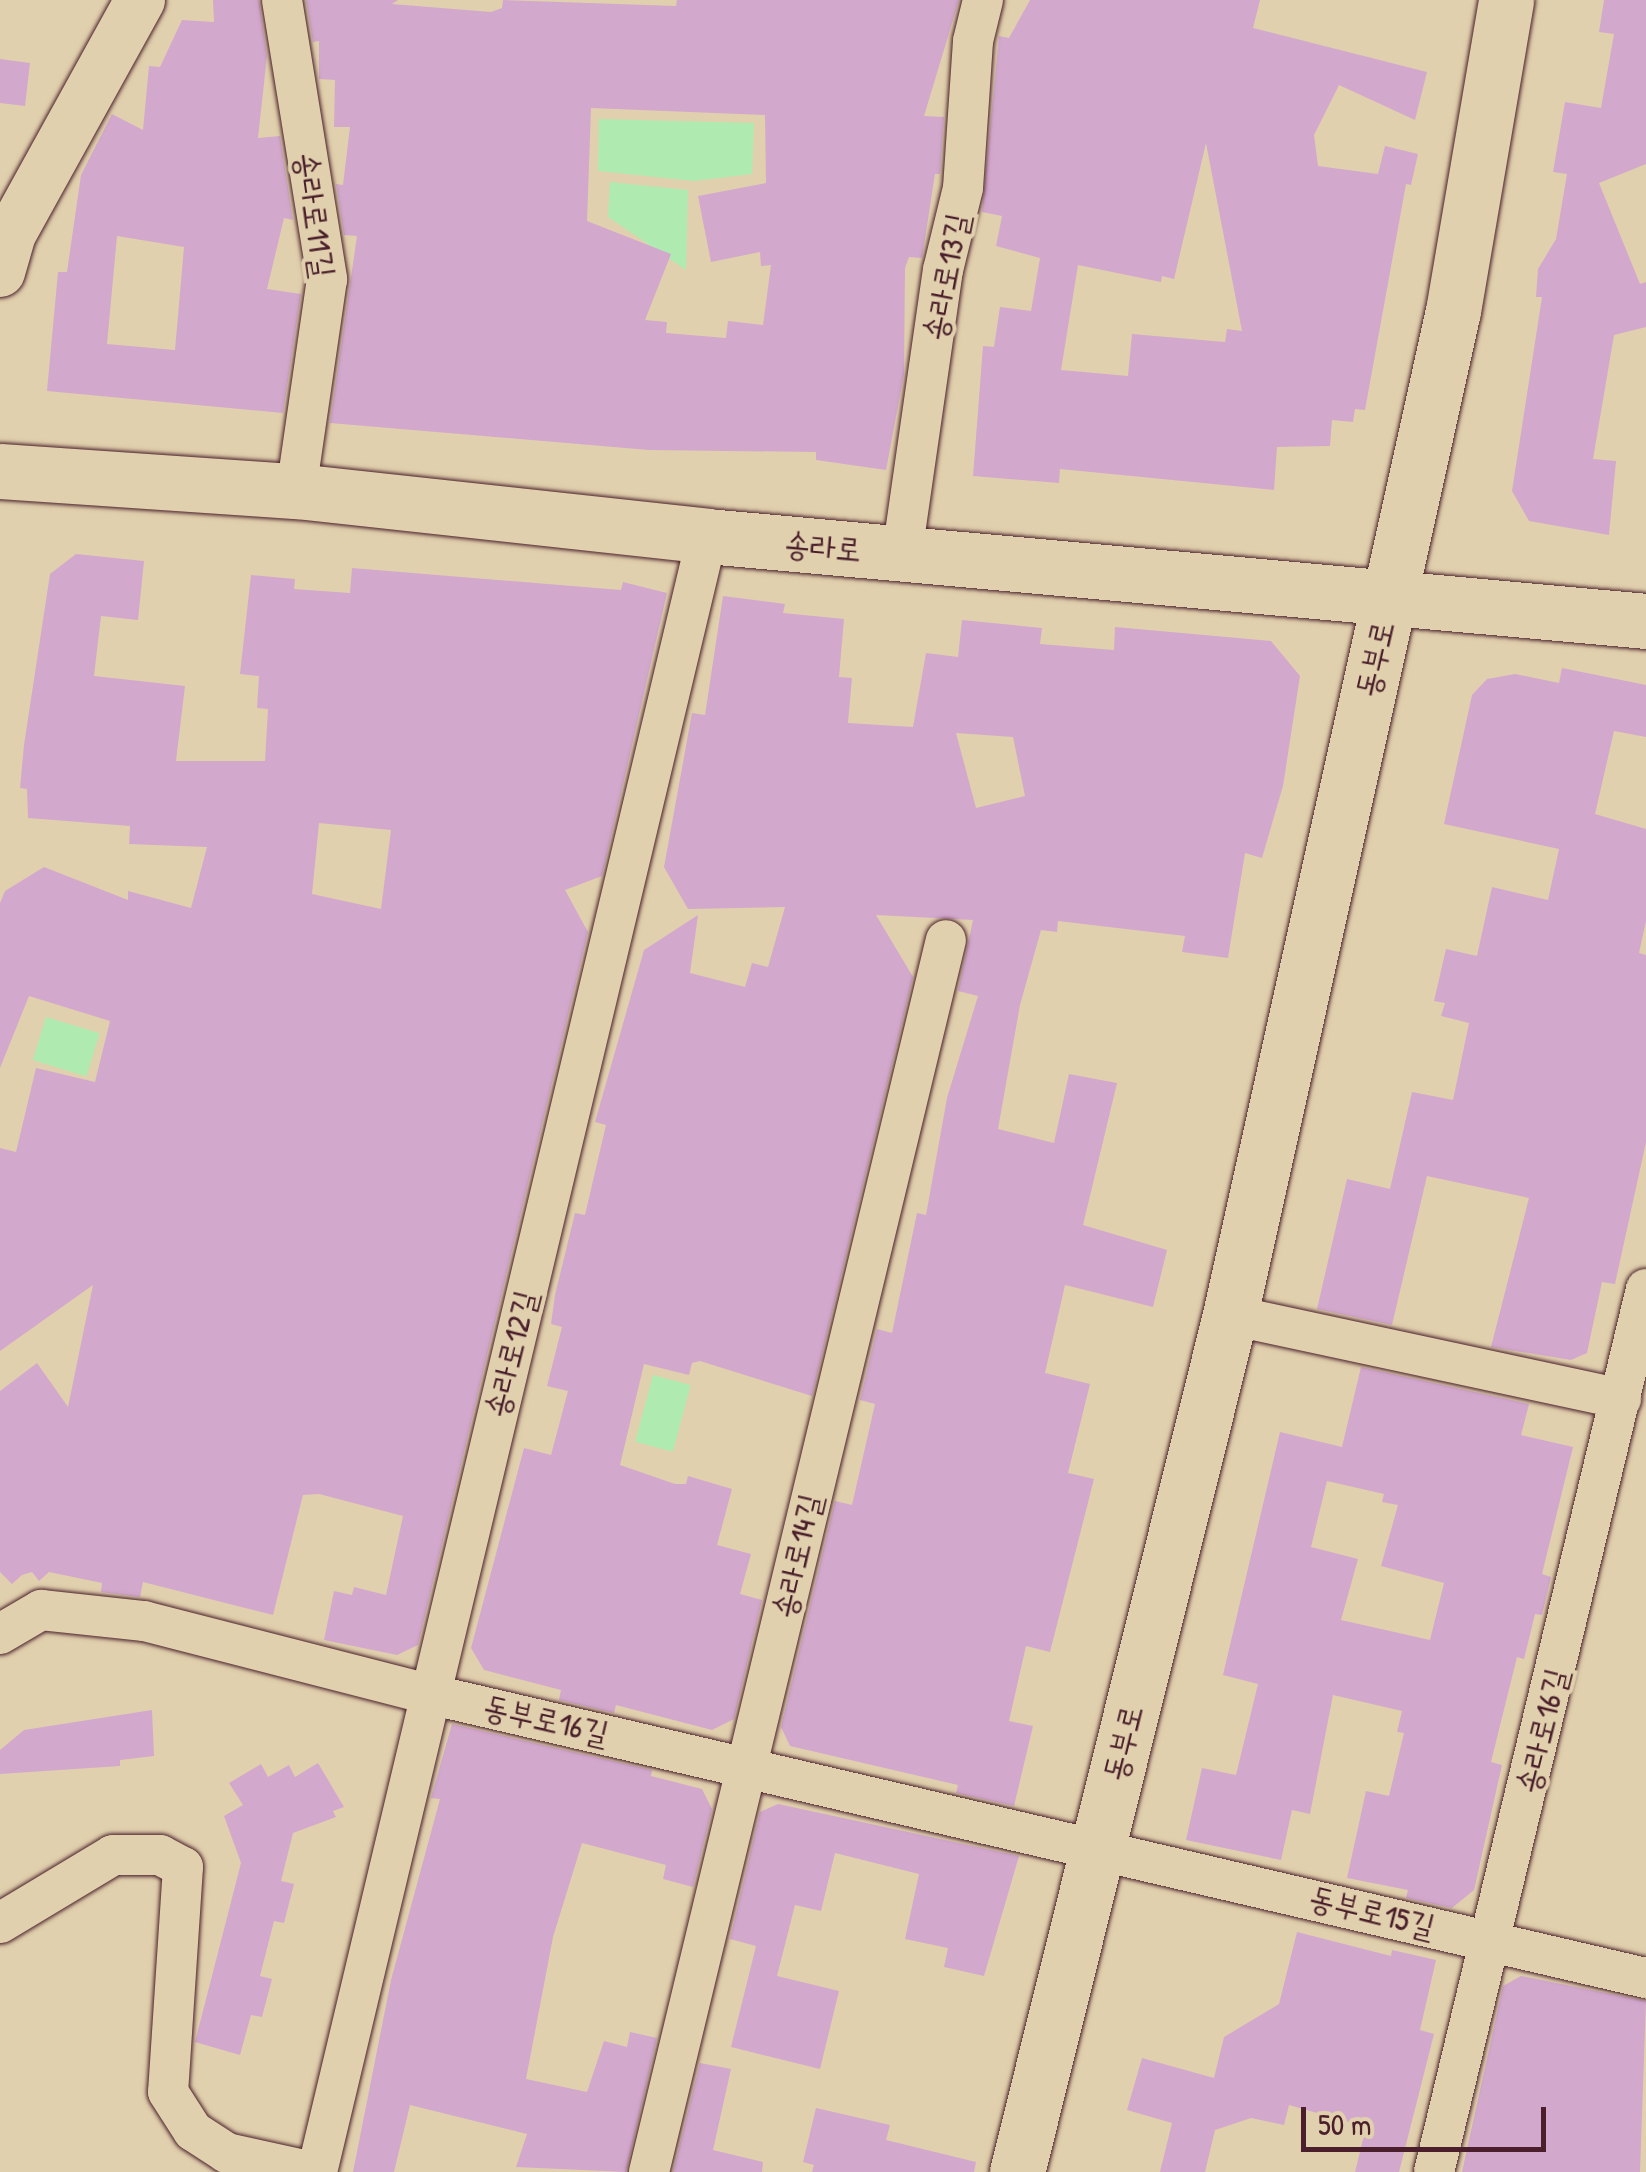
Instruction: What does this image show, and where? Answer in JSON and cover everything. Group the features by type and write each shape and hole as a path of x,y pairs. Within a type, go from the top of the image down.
{"main road":[{"name":"동부로","path":"1016,2172 1230,1315 1453,311 1506,0"},
{"name":"송라로","path":"0,471 296,491 707,536 1646,621"}],"street":[{"path":"0,272 11,234 140,0"},
{"name":"송라로11길","path":"282,0 327,279 296,491"},
{"name":"송라로13길","path":"902,554 943,270 963,188 973,41 982,0"},
{"name":"송라로12길","path":"315,2172 707,536"},
{"name":"송라로14길","path":"648,2172 946,940"},
{"name":"송라로16길","path":"1434,2172 1646,1289"},
{"path":"1230,1315 1621,1399"},
{"name":"동부로16길","path":"0,1634 41,1610 144,1621 429,1694 1098,1846"},
{"name":"동부로15길","path":"1098,1846 1646,1978"},
{"path":"0,1923 112,1854 160,1855 183,1868 168,2092 193,2130 227,2153 315,2172"}],"green space":[{"path":"599,119 754,123 752,174 694,181 598,171"},
{"path":"610,182 688,190 686,270 608,217"},
{"path":"46,1017 100,1033 86,1076 33,1060"},
{"path":"653,1375 691,1385 673,1452 635,1442"}],"building":[{"path":"213,0 259,0 267,56 258,138 280,136 293,220 284,218 267,289 301,294 283,413 47,391 58,272 67,272 81,175 112,114 143,130 149,66 160,67 182,20 214,22","holes":["117,236 184,247 175,350 107,344"]},
{"path":"306,0 398,0 392,4 491,12 502,8 503,0 676,6 677,0 959,0 924,116 944,117 940,174 935,174 922,258 909,257 905,268 904,374 886,470 816,460 816,452 649,450 330,423 357,236 344,235 336,184 343,185 350,127 334,127 335,80 319,79 319,41 313,42","holes":["591,108 765,115 766,183 698,196 711,262 760,252 761,266 771,265 763,325 728,321 726,338 666,333 667,322 645,320 671,254 587,221"]},
{"path":"1030,0 1260,0 1253,28 1427,72 1415,120 1339,85 1314,135 1318,166 1378,174 1385,146 1418,154 1411,185 1406,184 1365,410 1355,409 1353,422 1332,420 1330,446 1277,447 1274,490 1060,469 1059,483 973,476 983,346 994,347 1000,307 1031,311 1040,258 996,246 1002,216 982,212 999,36 1009,38","holes":["1206,143 1242,331 1227,329 1225,342 1132,334 1128,376 1061,370 1078,265 1161,282 1162,276 1174,279"]},
{"path":"1604,0 1646,0 1646,164 1599,183 1640,284 1646,282 1646,327 1614,335 1593,459 1616,461 1609,535 1529,521 1512,491 1542,297 1536,297 1538,269 1556,239 1567,174 1553,172 1565,102 1601,108 1614,34 1599,32"},
{"path":"0,59 30,63 25,106 0,103"},
{"path":"76,554 144,561 138,620 101,616 94,676 185,686 176,761 265,761 268,709 257,708 259,676 240,674 251,575 295,579 294,589 350,593 352,568 621,590 623,582 667,593 602,876 565,890 588,932 418,1645 397,1655 324,1640 334,1591 352,1595 354,1587 386,1595 403,1516 319,1494 303,1495 273,1615 143,1582 140,1597 101,1592 102,1583 49,1572 39,1581 32,1572 22,1575 12,1584 0,1572 0,1391 37,1363 68,1407 93,1285 0,1351 0,1148 16,1152 36,1068 95,1082 110,1021 29,996 0,1068 0,903 5,891 44,867 128,900 128,891 191,908 207,847 129,844 130,826 28,818 27,789 20,788 50,574","holes":["319,823 391,830 381,909 312,894"]},
{"path":"723,596 785,604 783,613 844,619 839,677 852,678 848,723 913,727 926,653 958,657 962,620 1042,628 1040,644 1114,650 1115,627 1271,641 1300,676 1283,786 1262,858 1245,853 1228,958 1182,952 1185,936 1058,921 1057,932 1041,930 1020,1005 998,1129 1054,1143 1069,1074 1117,1083 1083,1225 1167,1250 1153,1307 1065,1285 1045,1373 1090,1384 1068,1473 1094,1479 1050,1652 1026,1646 1009,1721 1033,1726 1014,1806 956,1793 958,1785 790,1746 781,1727 835,1501 852,1505 875,1404 860,1400 877,1329 892,1333 917,1213 926,1215 947,1098 978,996 958,991 973,920 876,915 913,977 812,1396 700,1361 692,1363 689,1375 644,1364 620,1465 675,1484 686,1484 688,1476 732,1489 717,1545 751,1554 740,1594 762,1600 734,1719 712,1730 616,1705 614,1713 559,1700 561,1690 484,1670 471,1648 524,1448 551,1455 568,1391 547,1386 562,1327 551,1324 555,1295 575,1213 585,1215 606,1125 595,1122 644,950 698,915 690,973 745,987 752,963 768,967 785,907 688,909 664,867 692,713 705,715","holes":["956,733 1013,737 1025,796 976,808"]},
{"path":"1562,668 1646,685 1646,737 1614,731 1595,814 1646,829 1646,921 1639,953 1646,955 1646,1142 1615,1284 1602,1282 1587,1353 1571,1360 1491,1347 1529,1198 1427,1176 1392,1325 1317,1309 1347,1179 1390,1189 1412,1092 1453,1100 1469,1023 1441,1016 1445,1003 1434,1001 1446,949 1477,956 1492,887 1548,900 1559,849 1444,824 1472,695 1487,679 1515,674 1559,683"},
{"path":"1361,1367 1529,1404 1521,1435 1573,1447 1542,1574 1551,1577 1542,1615 1535,1614 1524,1659 1517,1657 1491,1762 1502,1765 1474,1890 1452,1908 1406,1898 1408,1890 1347,1878 1366,1791 1389,1796 1404,1733 1397,1732 1402,1711 1333,1695 1310,1814 1292,1810 1281,1860 1186,1840 1202,1768 1236,1775 1258,1684 1223,1675 1280,1432 1342,1447","holes":["1327,1481 1384,1494 1382,1502 1398,1505 1381,1566 1444,1583 1430,1640 1341,1620 1358,1559 1311,1547"]},
{"path":"152,1710 154,1756 120,1760 120,1766 0,1774 0,1750 24,1730"},
{"path":"452,1724 652,1770 651,1776 702,1789 712,1809 693,1887 663,1879 666,1865 582,1843 553,1937 526,2079 587,2092 604,2041 627,2047 630,2032 657,2038 626,2172 516,2167 527,2134 410,2105 394,2172 353,2172 391,1980 440,1799 431,1798"},
{"path":"318,1763 344,1807 333,1811 336,1817 293,1833 281,1881 294,1884 284,1923 274,1921 260,1976 272,1979 262,2017 251,2015 240,2055 195,2042 241,1863 224,1816 243,1805 229,1783 261,1764 268,1777 289,1765 295,1777"},
{"path":"778,1804 1019,1856 984,1976 944,1967 948,1948 905,1939 919,1874 835,1853 821,1911 795,1905 777,1976 839,1991 820,2069 731,2047 756,1946 730,1939 760,1812"},
{"path":"1297,1932 1391,1956 1392,1950 1436,1960 1420,2030 1434,2034 1399,2172 1355,2172 1366,2127 1289,2105 1284,2125 1251,2118 1215,2130 1205,2172 1160,2172 1172,2123 1127,2110 1142,2058 1214,2078 1224,2037 1279,2004"},
{"path":"1521,1976 1646,2001 1640,2172 1462,2172 1503,1986"},
{"path":"700,2063 731,2069 713,2150 763,2162 762,2172 673,2172"},
{"path":"816,2108 890,2125 886,2140 976,2162 974,2172 812,2172 814,2165 803,2162"}]}
